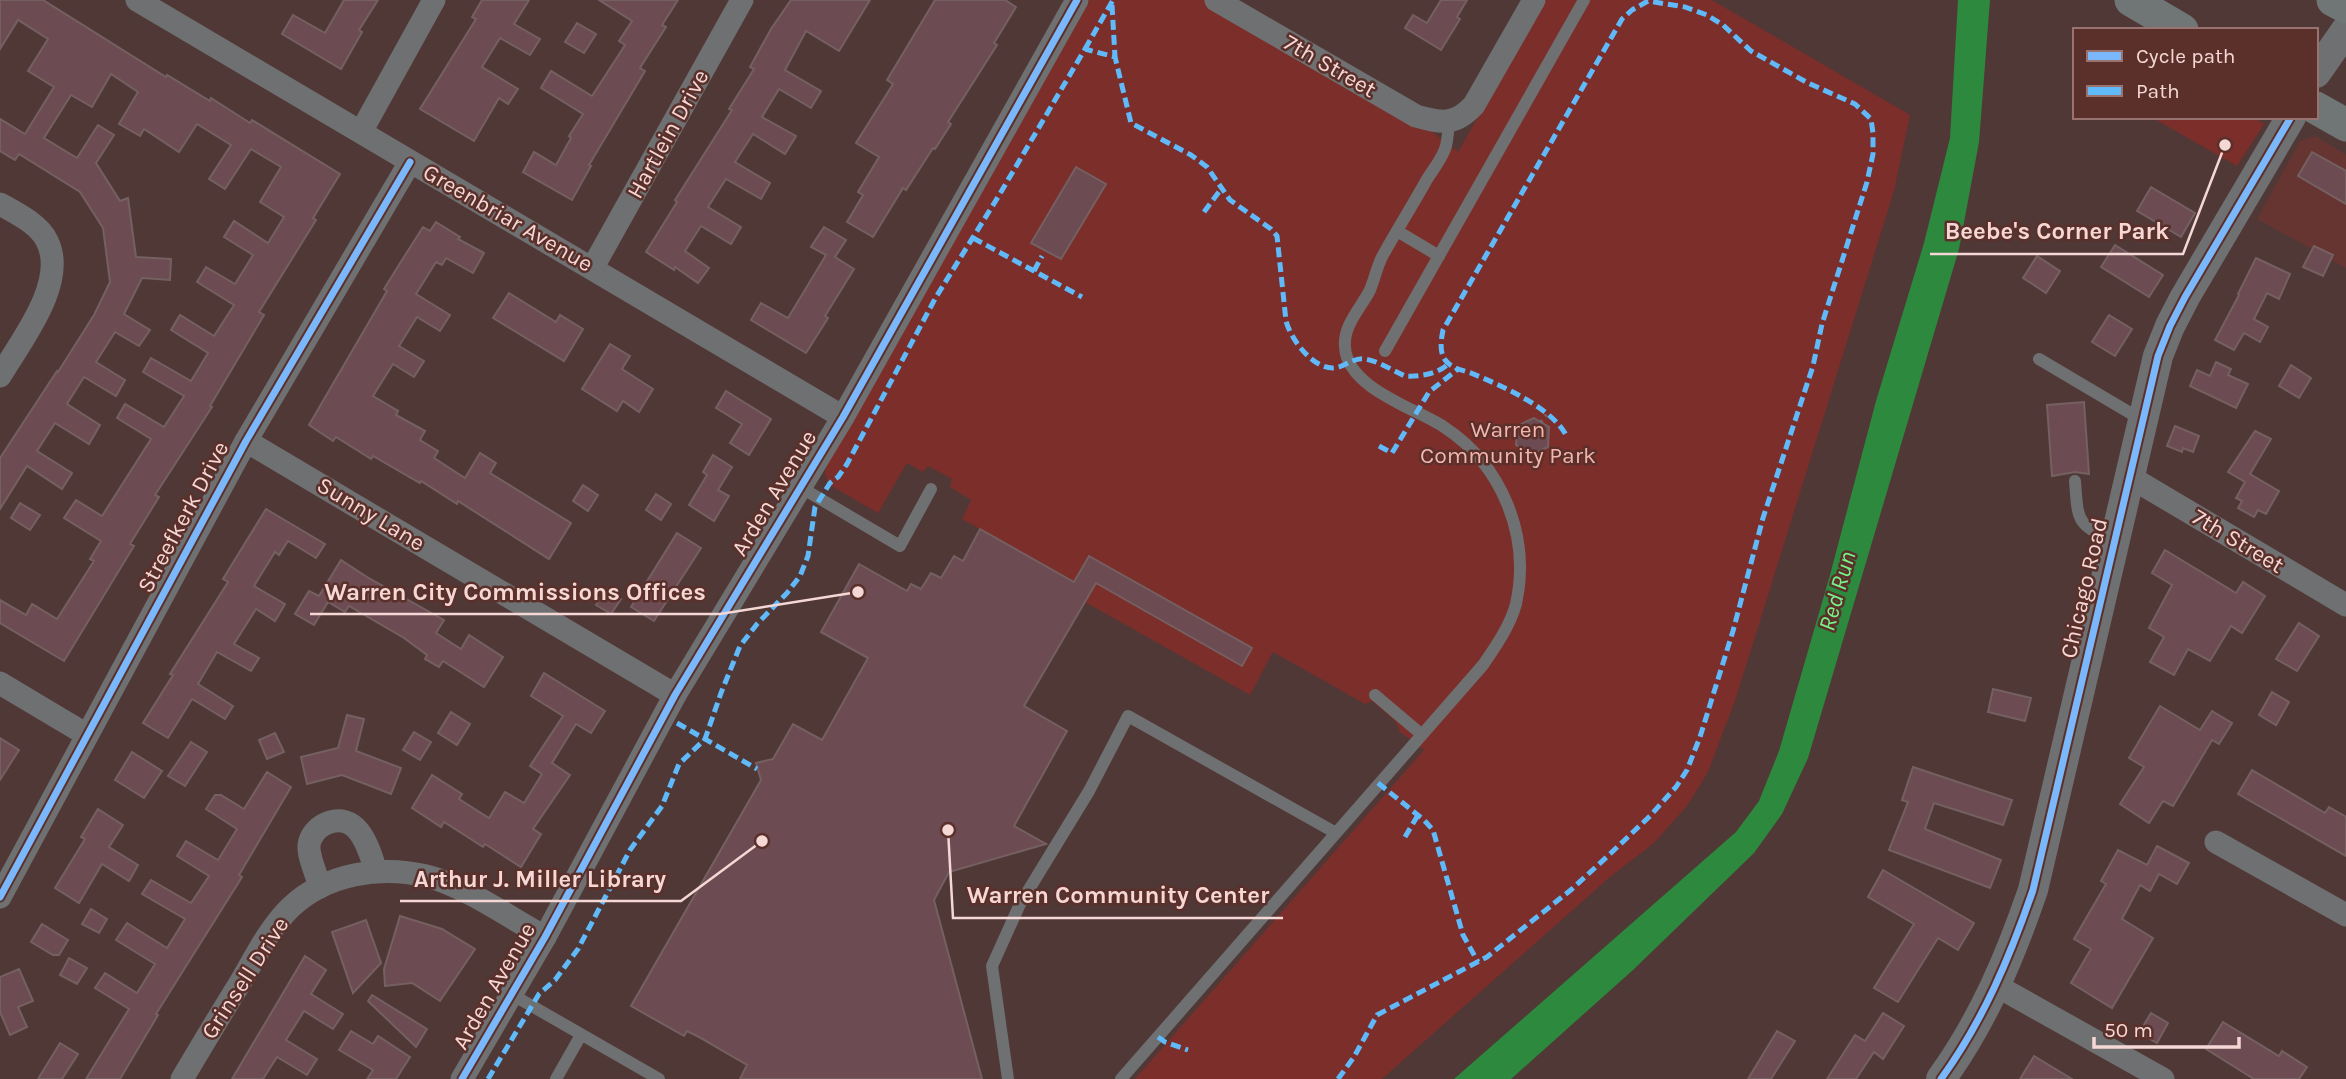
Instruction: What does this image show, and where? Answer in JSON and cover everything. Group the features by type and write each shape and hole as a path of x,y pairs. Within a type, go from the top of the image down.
{"main road":[{"path":"2131,0 2179,28"},
{"path":"2333,0 2346,7"},
{"path":"2318,109 2346,125"}],"street":[{"name":"Greenbriar Avenue","path":"137,0 843,416"},
{"path":"361,132 434,0"},
{"name":"Hartlein Drive","path":"593,267 742,0"},
{"name":"Arden Avenue","path":"462,1079 545,937 675,695 843,416 1077,0"},
{"name":"7th Street","path":"1216,0 1416,116 1449,122"},
{"path":"1449,122 1465,115 1474,106 1534,0"},
{"path":"2318,70 2346,30"},
{"name":"Chicago Road","path":"1941,1079 1997,986 2015,945 2033,890 2158,356 2170,326 2290,119"},
{"name":"Streefkerk Drive","path":"0,897 246,441 410,162"},
{"path":"0,204 34,225 47,239 52,254 53,272 41,304 0,376"},
{"name":"Sunny Lane","path":"246,441 675,695"},
{"name":"7th Street","path":"2130,477 2346,605"},
{"path":"0,683 87,735"},
{"path":"320,887 309,847 311,836 319,827 333,821 344,820 357,829 368,848 376,871"},
{"path":"2216,842 2346,915"},
{"name":"Grinsell Drive","path":"182,1079 268,936 290,908 320,887 376,871 425,876 454,887 545,937"},
{"path":"1997,986 2163,1079"}],"lane":[{"path":"1385,351 1584,0"},
{"path":"1121,1079 1483,665 1503,636 1516,604 1518,539 1512,514 1499,484 1475,453 1444,427 1374,388 1355,374 1347,359 1344,345 1349,326 1370,289 1381,258 1445,148 1449,122"},
{"path":"1397,231 1439,256"},
{"path":"2039,359 2143,420"},
{"path":"2075,481 2078,513 2086,527 2094,533 2115,539"},
{"path":"800,487 900,546 931,489"},
{"path":"1375,695 1421,734"},
{"path":"1008,1079 992,966 1020,904 1089,791 1128,716 1336,833"},
{"path":"511,994 659,1079"},
{"path":"556,1079 581,1035"}],"path":[{"path":"1541,422 1547,414"}],"shaded area":[{"path":"2316,136 2346,155 2346,268 2257,219 2300,141"}],"green space":[{"name":"Warren Community Park","path":"1089,0 1207,0 1421,123 1458,152 1545,0 1712,0 1910,115 1894,191 1735,701 1708,772 1687,806 1654,843 1610,877 1382,1079 1135,1079 1424,750 1400,732 1395,721 1372,701 1365,704 1273,652 1250,695 1085,602 1091,591 962,519 971,500 950,487 952,479 928,466 923,472 907,463 878,513 828,484 825,473 826,464"},
{"path":"2155,119 2256,119 2264,124 2237,166"}],"water":[{"name":"Red Run","path":"1958,0 1990,0 1979,142 1959,249 1808,758 1782,814 1754,853 1633,970 1511,1079 1454,1079 1736,832 1759,801 1779,751 1830,575 1876,401 1924,243 1950,138"}],"building":[{"path":"0,0 43,0 166,77 167,75 210,101 211,98 250,123 252,120 340,174 313,218 316,220 259,312 264,315 210,406 212,407 155,495 159,497 130,544 134,546 64,661 0,623 0,600 26,615 32,604 57,619 94,561 90,559 101,541 64,518 76,500 102,516 151,439 117,418 125,404 164,427 184,396 143,372 151,358 191,381 208,353 171,330 180,315 214,336 234,305 197,282 206,267 235,284 253,255 224,237 234,221 268,243 284,217 260,202 281,167 251,149 225,189 209,179 231,145 197,124 179,152 144,129 140,136 119,124 138,92 111,74 92,107 71,95 44,138 77,158 98,125 114,135 96,163 120,201 128,198 136,257 171,259 170,280 142,278 124,314 150,330 139,346 115,332 96,362 125,380 116,396 84,377 67,404 100,425 89,444 55,423 37,451 72,473 62,489 27,466 0,509 0,458 94,315 110,282 103,228 80,192 19,154 15,160 0,151 0,119 25,134 54,87 28,71 48,39 18,20 0,49"},
{"path":"344,0 378,0 359,30 362,32 341,69 282,34 293,15 325,33"},
{"path":"482,0 529,0 514,24 540,39 530,55 500,38 482,67 518,89 508,104 499,98 474,141 420,109 476,19 472,17"},
{"path":"599,0 678,0 662,25 666,27 640,68 645,71 589,165 591,166 572,200 523,172 534,152 556,165 583,114 541,88 551,71 592,96 625,45 619,41 632,21"},
{"path":"791,0 870,0 839,51 806,31 785,70 821,91 811,108 779,89 762,117 796,136 785,154 753,134 735,162 770,183 761,199 726,179 708,207 741,227 731,244 701,226 685,251 709,268 698,283 646,252 677,202 675,200 732,110 729,109 754,69 750,67"},
{"path":"935,0 1005,0 1016,7 994,43 997,45 948,122 951,124 906,190 903,188 873,237 847,222 863,195 858,192 879,157 856,143 893,84 887,80"},
{"path":"1441,0 1467,0 1457,17 1460,19 1441,50 1405,28 1413,15 1427,23"},
{"path":"577,23 596,34 584,53 565,42"},
{"path":"2312,152 2346,171 2346,204 2298,176"},
{"path":"1076,167 1106,184 1061,259 1031,243"},
{"path":"2151,187 2195,213 2181,237 2137,211"},
{"path":"436,222 460,237 458,239 484,253 473,273 446,258 442,265 436,262 416,294 450,315 440,331 417,317 399,346 424,361 414,377 393,364 373,396 398,411 396,415 425,431 420,440 438,451 434,458 465,478 480,453 496,463 490,473 571,523 549,559 458,501 457,504 421,481 420,483 373,456 371,459 336,437 333,441 309,425 387,291 384,289 402,260 423,227 430,231"},
{"path":"824,227 846,240 835,257 854,269 806,353 751,320 761,303 788,318 826,255 811,247"},
{"path":"2115,245 2163,275 2149,297 2101,267"},
{"path":"2314,246 2333,255 2323,276 2303,267"},
{"path":"2037,256 2060,271 2046,293 2023,278"},
{"path":"2256,258 2290,274 2279,299 2267,293 2254,319 2268,327 2260,342 2244,333 2234,350 2215,340"},
{"path":"509,293 556,322 560,315 583,329 564,361 493,318"},
{"path":"2109,315 2132,329 2115,356 2092,342"},
{"path":"610,344 630,356 622,369 653,389 639,412 623,401 617,411 582,389"},
{"path":"2216,362 2231,369 2228,375 2248,384 2236,408 2190,386 2197,370 2210,376"},
{"path":"2291,365 2311,378 2299,398 2279,386"},
{"path":"726,391 771,419 749,455 730,443 742,424 716,408"},
{"path":"2084,402 2089,474 2075,472 2052,476 2047,405"},
{"path":"1534,418 1549,427 1548,447 1531,455 1516,445 1517,426"},
{"path":"2175,426 2199,436 2193,452 2183,448 2182,452 2167,446"},
{"path":"2255,431 2271,439 2250,474 2279,491 2266,514 2258,510 2254,517 2238,508 2242,501 2236,498 2245,482 2228,472"},
{"path":"713,455 732,467 718,490 729,496 714,521 689,505 707,475 703,472"},
{"path":"583,485 598,495 588,511 573,501"},
{"path":"656,494 671,504 661,520 646,510"},
{"path":"20,503 40,515 30,530 11,518"},
{"path":"266,509 325,544 316,558 288,541 279,555 275,552 254,586 285,604 275,621 256,609 234,644 259,658 251,671 217,652 198,684 233,706 225,719 192,699 168,738 143,723 173,675 170,674 228,582 223,579"},
{"path":"980,529 1074,582 1089,556 1252,648 1242,666 1096,583 1024,706 1067,731 1014,826 1046,844 949,872 934,900 982,1079 740,1079 747,1065 697,1036 687,1031 684,1036 631,1006 761,780 756,763 773,759 793,724 822,740 868,658 821,632 859,564 907,591 911,584 921,589 931,573 941,578 954,556 963,561"},
{"path":"677,533 701,548 654,621 631,607"},
{"path":"2165,550 2236,593 2243,582 2265,596 2242,633 2231,626 2210,661 2188,649 2174,675 2150,662 2164,637 2149,628 2172,585 2152,573"},
{"path":"341,560 444,620 436,633 461,649 469,635 503,657 484,687 443,661 439,667 425,659 427,655 404,638 349,606 345,612 328,602 314,625 295,614 309,591 319,596"},
{"path":"606,589 621,599 611,614 596,605"},
{"path":"2299,623 2319,636 2297,671 2276,659"},
{"path":"544,673 605,711 591,733 576,724 552,763 570,775 533,829 541,834 521,867 485,844 483,847 444,822 441,827 412,808 432,775 462,794 459,799 489,818 505,792 524,803 542,774 530,766 563,716 531,696"},
{"path":"1993,689 2031,698 2025,721 1988,712"},
{"path":"2272,692 2289,702 2276,725 2259,715"},
{"path":"2160,706 2200,730 2212,711 2232,723 2219,744 2212,740 2173,806 2163,801 2149,823 2120,804 2144,767 2129,758"},
{"path":"451,712 470,724 457,745 438,733"},
{"path":"347,715 364,719 356,751 401,768 391,794 342,775 307,784 301,757 338,748"},
{"path":"414,732 431,742 420,760 403,750"},
{"path":"275,733 284,752 267,759 259,740"},
{"path":"0,738 19,750 0,780"},
{"path":"191,742 207,752 185,786 168,776"},
{"path":"132,752 162,771 144,798 115,780"},
{"path":"1913,767 2012,800 2003,825 1934,803 1925,829 2001,860 1990,888 1889,850 1908,802 1902,800"},
{"path":"2252,770 2325,813 2329,807 2346,817 2346,856 2238,794"},
{"path":"267,772 291,787 239,875 242,877 156,1014 158,1015 120,1079 86,1079 129,1009 95,988 105,973 137,993 155,964 116,940 127,923 167,948 185,919 142,894 151,880 191,903 209,876 177,856 186,841 218,860 237,829 206,809 215,795 221,795 244,809"},
{"path":"98,809 123,825 109,847 138,865 129,881 102,864 79,903 55,888 85,839 81,837"},
{"path":"2157,846 2189,863 2177,884 2159,874 2150,891 2140,885 2122,919 2153,938 2112,1008 2071,983 2091,949 2074,939 2106,884 2101,881 2118,850 2147,865"},
{"path":"1883,870 1974,923 1958,950 1938,938 1898,1002 1874,988 1914,924 1868,897"},
{"path":"91,909 107,919 99,933 82,924"},
{"path":"400,916 442,929 475,949 440,1001 412,983 385,986 384,969"},
{"path":"366,920 381,963 353,993 332,932"},
{"path":"42,924 68,940 59,955 53,955 31,942"},
{"path":"305,956 326,970 311,994 343,1014 333,1029 304,1011 286,1040 317,1059 307,1075 277,1057 263,1079 232,1079"},
{"path":"69,958 87,968 77,984 60,975"},
{"path":"19,969 33,1001 18,1007 27,1027 10,1035 0,1012 0,977"},
{"path":"372,995 427,1029 416,1047 368,1001"},
{"path":"1883,1013 1904,1026 1883,1059 1874,1052 1856,1079 1827,1079 1855,1035 1865,1041"},
{"path":"2151,1013 2168,1023 2157,1043 2139,1033"},
{"path":"2223,1022 2279,1056 2282,1051 2307,1067 2299,1079 2254,1079 2206,1049"},
{"path":"351,1031 373,1044 378,1036 410,1057 396,1079 367,1079 373,1070 339,1050"},
{"path":"1777,1031 1795,1041 1771,1079 1748,1079"},
{"path":"60,1043 78,1054 62,1079 38,1079"},
{"path":"2034,1056 2072,1079 2020,1079"}],"marked path":[{"path":"1085,49 1113,0"},
{"path":"1338,1079 1354,1057 1377,1015 1487,957 1572,889 1611,853 1676,787 1687,770 1700,737 1733,631 1763,518 1813,366 1822,324 1867,182 1873,154 1873,133 1871,119 1855,104 1808,83 1751,51 1723,25 1707,15 1685,7 1648,1 1622,19 1443,330 1441,350 1449,364 1524,398 1549,415 1566,435"},
{"path":"1112,5 1115,57"},
{"path":"488,1079 539,994 555,980 578,949 630,850 662,806 679,764 705,739 740,646 800,576 808,556 815,507 830,483 847,464 936,297 1085,49 1115,57 1131,123 1191,155 1207,167 1230,200 1277,236 1286,321 1299,346 1313,361 1330,368 1365,359 1405,376 1434,372 1449,363"},
{"path":"1204,212 1221,189"},
{"path":"973,238 1082,297"},
{"path":"1034,271 1042,256"},
{"path":"1379,446 1392,453 1429,392 1458,369"},
{"path":"677,723 757,769"},
{"path":"1378,783 1433,830 1463,935 1478,962"},
{"path":"1405,837 1418,815"},
{"path":"1158,1037 1188,1050"}],"cycle path":[{"path":"462,1079 545,937 675,695 843,417 1077,0"},
{"path":"1941,1079 1983,1011 2015,940 2033,890 2158,356 2185,297 2290,119"},
{"path":"0,897 246,441 410,162"}],"place":[{"name":"Beebe's Corner Park","path":"2225,145"},
{"name":"Warren City Commissions Offices","path":"858,592"},
{"name":"Warren Community Center","path":"948,830"},
{"name":"Arthur J. Miller Library","path":"762,841"}]}
